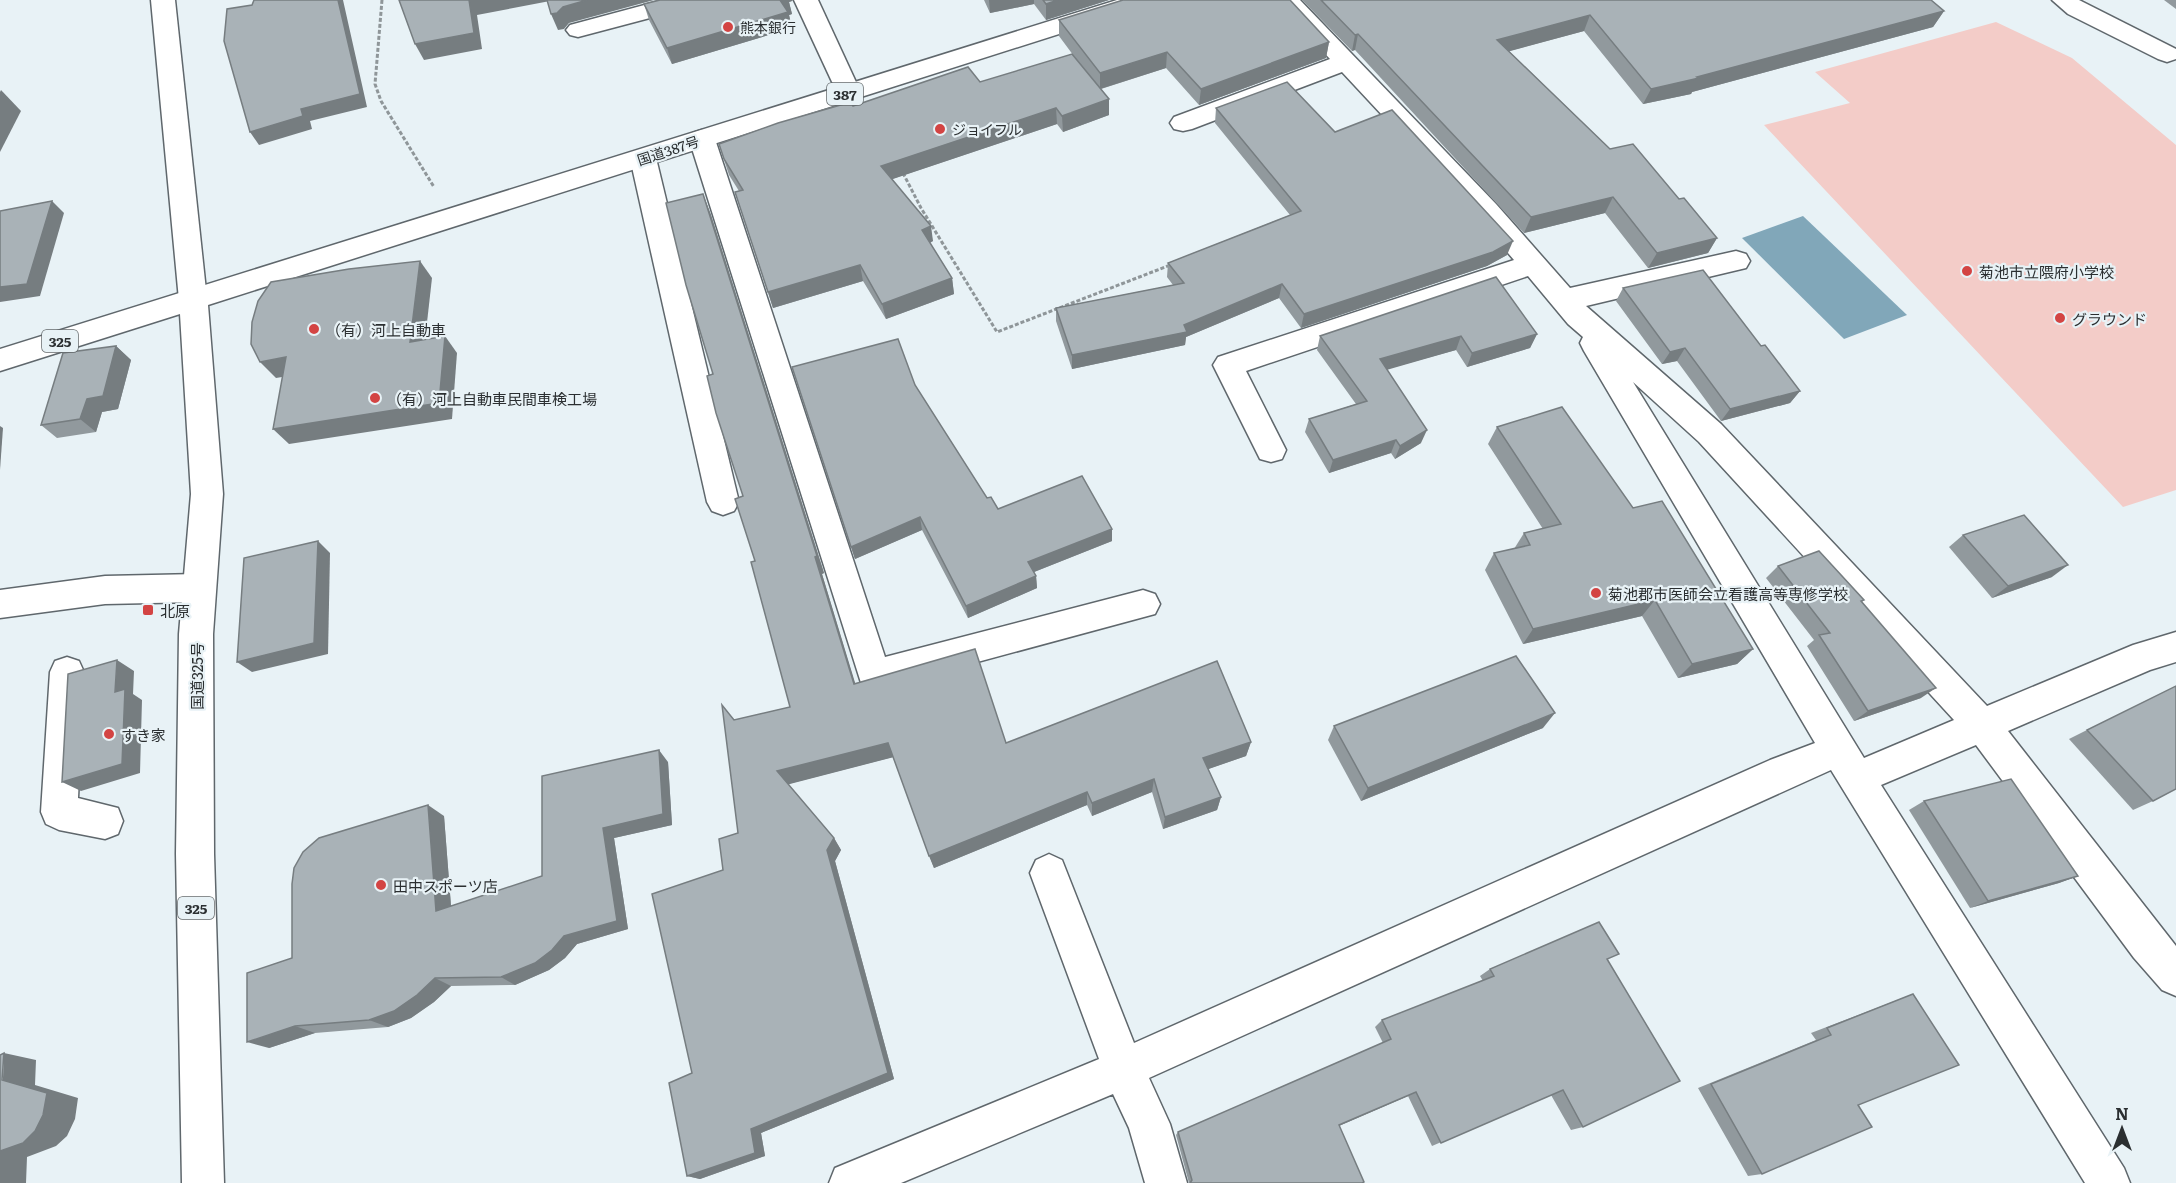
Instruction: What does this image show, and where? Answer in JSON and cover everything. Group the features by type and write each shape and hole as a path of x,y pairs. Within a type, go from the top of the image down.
{"main road":[{"name":"国道325号","path":"163,0 194,300 207,494 198,588 195,854 203,1183"},
{"path":"578,30 691,0"},
{"path":"806,0 849,93"},
{"name":"国道387号","path":"194,300 1142,0"},
{"path":"1287,0 1487,211 1571,308 1710,433 1983,726 2148,944 2176,976"},
{"path":"2064,0 2076,9 2168,54"},
{"path":"1183,123 1346,62"},
{"path":"702,139 873,675 1143,604"},
{"path":"643,158 723,502"},
{"path":"1571,308 1736,261"},
{"path":"1272,450 1228,365 1533,264"},
{"name":"325","path":"0,360 194,300"},
{"path":"1571,308 1848,764 2109,1183"},
{"path":"0,604 105,590 198,588"},
{"path":"850,1183 1123,1069 1783,772 1848,764 1983,726 2145,656 2176,647"},
{"path":"67,672 59,812 105,821"},
{"path":"1049,873 1123,1069 1149,1124 1166,1183"}],"path":[{"path":"382,0 375,84 381,101 435,189"},
{"path":"900,169 921,208 997,332 1177,262"}],"shaded area":[{"name":"グラウンド","path":"1996,22 2072,58 2176,145 2176,490 2123,507 1764,125 1850,103 1815,72"}],"water":[{"path":"1803,216 1907,315 1844,339 1742,238"}],"building":[{"path":"254,0 338,0 360,94 301,109 303,116 250,132 224,41 227,9 252,5"},
{"path":"399,0 469,0 474,33 415,44"},
{"path":"547,0 587,0 563,7 557,13 551,14"},
{"path":"660,0 780,0 788,12 667,48 644,4"},
{"path":"1043,0 1058,0 1046,4"},
{"path":"1123,0 1290,0 1329,42 1201,89 1167,52 1100,73 1059,20"},
{"path":"1321,0 1931,0 1944,11 1651,89 1590,15 1497,40 1610,149 1633,144 1679,199 1684,198 1717,238 1657,253 1613,197 1531,217 1358,34 1355,35"},
{"path":"1072,54 1109,99 1062,116 1056,108 881,166 931,226 922,230 952,278 882,304 860,265 768,292 735,192 743,190 724,159 719,144 778,123 851,102 853,106 968,67 980,82"},
{"path":"1287,82 1335,132 1392,110 1513,241 1493,252 1304,314 1282,284 1184,325 1187,332 1072,355 1056,308 1184,283 1168,263 1301,211 1216,108"},
{"path":"703,194 817,556 815,557 854,684 975,649 1006,743 1217,661 1251,742 1203,758 1221,797 1165,817 1154,779 1092,803 1087,792 929,856 888,743 777,771 834,838 827,850 888,1073 751,1129 755,1153 687,1176 669,1083 692,1073 652,894 723,870 719,839 738,833 722,705 734,720 790,707 751,562 755,561 735,499 743,496 716,413 707,376 713,374 686,285 666,203"},
{"path":"52,201 27,284 0,287 0,211"},
{"path":"420,261 410,342 445,336 439,403 273,429 286,357 260,362 251,344 252,322 258,301 271,282 349,269"},
{"path":"1703,270 1761,346 1765,345 1800,391 1730,409 1685,348 1670,352 1623,288"},
{"path":"1496,277 1537,334 1472,353 1461,336 1380,359 1427,430 1400,446 1396,440 1333,460 1309,419 1367,401 1320,336"},
{"path":"898,339 915,385 987,498 991,497 998,509 1082,476 1112,529 1028,562 1036,576 966,606 920,517 851,547 792,367"},
{"path":"116,346 103,396 87,399 80,419 41,425 63,353"},
{"path":"1562,407 1633,508 1662,501 1753,649 1692,664 1655,600 1533,629 1494,553 1530,545 1524,533 1561,524 1497,427"},
{"path":"2024,515 2068,565 2008,586 1963,535"},
{"path":"318,541 314,643 237,662 244,558"},
{"path":"1819,551 1864,600 1861,601 1936,688 1868,711 1819,635 1830,633 1778,566"},
{"path":"1516,656 1555,713 1368,788 1334,726"},
{"path":"117,660 115,692 125,689 122,764 62,782 68,674"},
{"path":"2176,686 2176,789 2153,801 2087,730"},
{"path":"659,750 663,814 603,828 617,921 564,936 552,950 535,963 501,977 435,978 417,995 394,1011 369,1020 295,1026 247,1042 247,973 292,958 294,868 303,852 319,838 428,805 436,911 542,876 542,776"},
{"path":"2011,779 2078,876 1988,901 1924,801"},
{"path":"1599,922 1619,954 1607,959 1680,1081 1583,1127 1563,1090 1441,1143 1416,1092 1339,1125 1364,1182 1362,1183 1190,1183 1192,1180 1178,1132 1391,1039 1382,1020 1494,976 1490,969"},
{"path":"1913,994 1959,1065 1858,1105 1872,1127 1762,1174 1711,1084 1831,1035 1827,1028"},
{"path":"4,1053 2,1080 47,1093 43,1115 35,1131 23,1143 0,1151 0,1055"}],"place":[{"name":"熊本銀行","path":"728,27"},
{"name":"ジョイフル","path":"940,129"},
{"name":"菊池市立隈府小学校","path":"1967,271"},
{"name":"グラウンド","path":"2060,318"},
{"name":"（有）河上自動車","path":"314,329"},
{"name":"（有）河上自動車民間車検工場","path":"375,398"},
{"name":"菊池郡市医師会立看護高等専修学校","path":"1596,593"},
{"name":"北原","path":"148,610"},
{"name":"すき家","path":"109,734"},
{"name":"田中スポーツ店","path":"381,885"}]}
